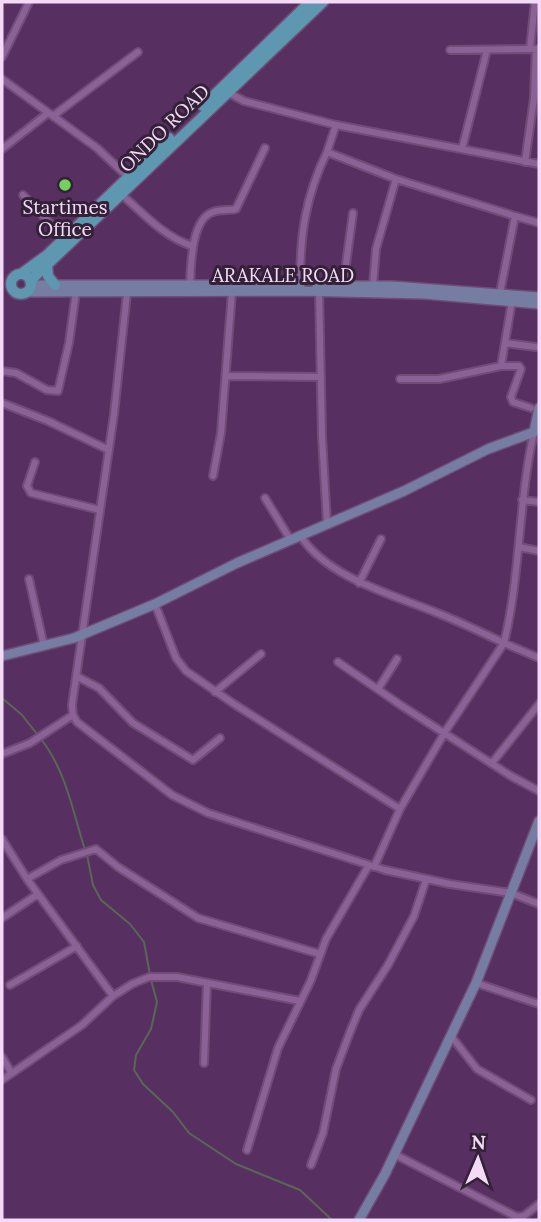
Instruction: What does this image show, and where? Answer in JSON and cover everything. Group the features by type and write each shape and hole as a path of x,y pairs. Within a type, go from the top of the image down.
{"main road":[{"name":"ONDO ROAD","path":"12,277 47,255 130,180 224,90 310,2"},
{"name":"ONDO ROAD","path":"224,90 323,2"},
{"name":"ONDO ROAD","path":"29,286 47,265 121,194 130,180"},
{"path":"47,265 48,276 55,285"},
{"path":"2,290 20,294 29,286 27,276 12,277 10,285 13,292"},
{"name":"ARAKALE ROAD","path":"29,286 300,285 319,289 373,285 539,304"},
{"name":"ARAKALE ROAD","path":"29,286 76,292 127,293 319,289 539,296"},
{"path":"2,656 83,634 155,604 290,539 404,491 488,449 534,432 535,408"},
{"path":"359,1220 476,984 539,821"}],"street":[{"path":"2,57 29,2"},
{"path":"525,162 534,98 535,2"},
{"path":"450,50 535,49"},
{"path":"463,149 487,50"},
{"path":"2,149 138,52"},
{"path":"2,79 97,148 130,180"},
{"path":"224,90 244,101 336,125 539,164"},
{"path":"300,285 300,248 305,213 336,125"},
{"path":"190,285 192,246 203,221 208,214 236,209 265,148"},
{"path":"327,152 396,179 539,223"},
{"path":"373,285 376,249 396,179"},
{"path":"121,194 154,225 178,241 192,246"},
{"path":"23,195 64,238"},
{"path":"343,286 353,214"},
{"path":"500,293 515,216"},
{"path":"319,289 327,523"},
{"path":"2,371 16,373 47,390 58,391 69,343 76,292"},
{"path":"213,476 221,433 232,292"},
{"path":"127,293 109,450 72,705 77,722 148,778 191,807 371,866 426,880 511,893 539,904"},
{"path":"501,366 512,301"},
{"path":"505,343 536,347"},
{"path":"400,379 447,378 501,366 519,366 521,369 511,397 513,402 535,408"},
{"path":"226,376 321,377"},
{"path":"2,403 109,450"},
{"path":"247,1150 278,1048 311,980 320,954 445,732 504,643 515,594 522,500 534,432"},
{"path":"35,461 27,486 31,493 100,510"},
{"path":"265,498 290,539"},
{"path":"522,500 539,502"},
{"path":"300,535 304,542 328,562 359,583 460,622 539,658"},
{"path":"359,583 381,539"},
{"path":"519,547 539,551"},
{"path":"29,579 44,646"},
{"path":"155,604 180,665 215,692 400,809"},
{"path":"215,692 261,654"},
{"path":"378,690 397,659"},
{"path":"338,662 539,791"},
{"path":"78,677 99,688 132,723 193,760 220,738"},
{"path":"492,763 538,709"},
{"path":"2,754 30,743 73,715"},
{"path":"2,839 27,879 113,996"},
{"path":"27,879 61,860 97,850 118,867 198,918 320,954"},
{"path":"311,1165 319,1147 336,1069 350,1032 364,1001 388,965 414,916 426,880"},
{"path":"2,918 38,894"},
{"path":"10,985 77,946"},
{"path":"2,1080 82,1025 113,996 132,984 149,978 170,976 300,1001"},
{"path":"204,1063 207,983"},
{"path":"476,984 539,1004"},
{"path":"451,1036 472,1065 531,1100"},
{"path":"2,1057 11,1072"},
{"path":"394,1154 517,1217 524,1216 538,1207"}],"waterway":[{"path":"2,698 22,715 37,734"},
{"path":"41,739 63,778 85,850"},
{"path":"87,855 93,885 101,900 130,924 144,942 150,975"},
{"path":"151,980 157,1002 151,1029 136,1055 134,1070 143,1084 173,1112 189,1133 236,1164 300,1190 332,1220"}],"place":[{"name":"Startimes Office","path":"65,185"}]}
